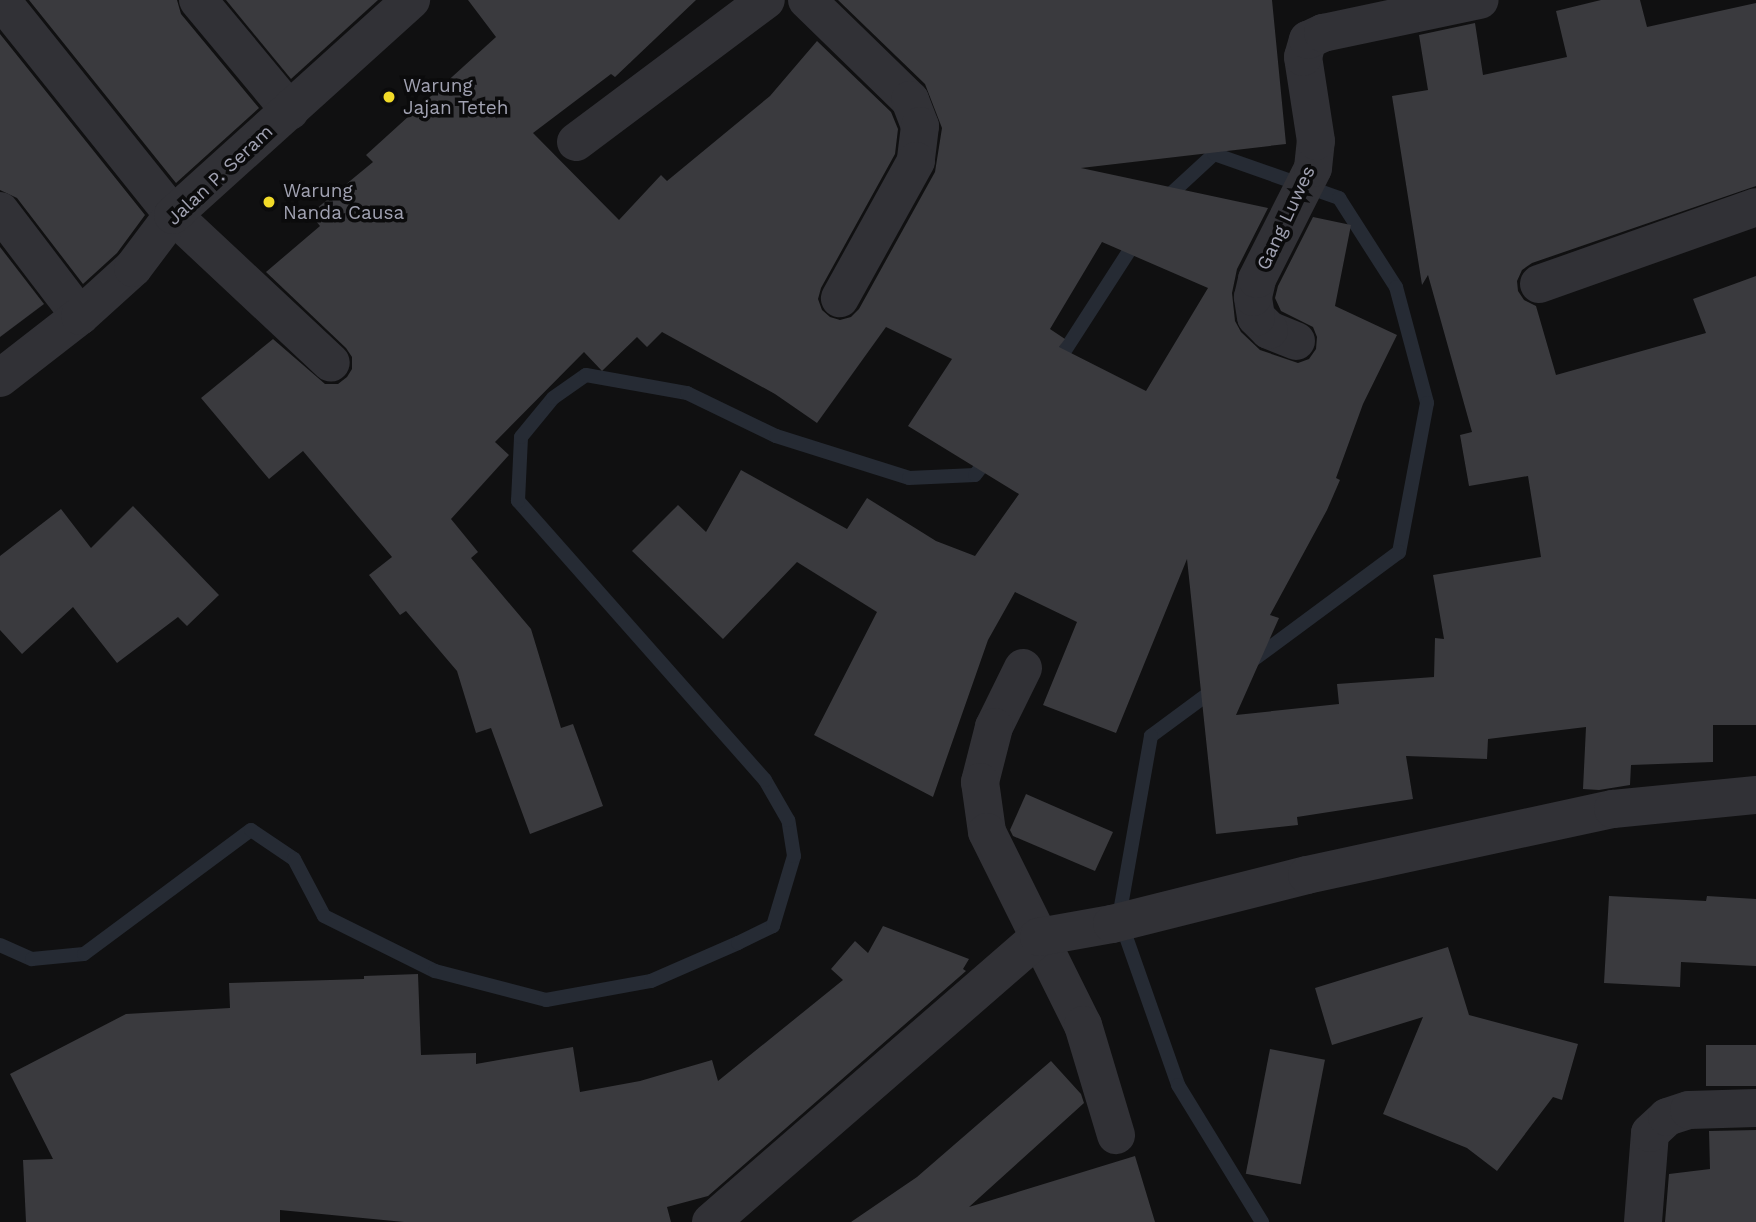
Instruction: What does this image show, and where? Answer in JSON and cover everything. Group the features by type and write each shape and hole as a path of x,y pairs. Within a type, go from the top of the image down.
{"street":[{"path":"1,0 173,215 331,363"},
{"path":"198,0 290,111"},
{"name":"Jalan P. Seram","path":"0,378 80,316 133,268 173,215 411,0"},
{"path":"576,142 766,0"},
{"path":"807,0 910,100 920,126 916,160 840,298"},
{"name":"Gang Luwes","path":"1296,341 1269,330 1256,317 1253,297 1257,279 1313,168 1316,141 1303,57 1308,40 1324,33 1480,0"},
{"path":"1539,284 1756,207"},
{"path":"0,211 80,316"},
{"path":"1023,668 994,727 980,782 987,832 1083,1025 1116,1135"},
{"path":"711,1222 1039,937 1112,924 1307,875 1613,808 1756,795"},
{"path":"1643,1222 1650,1133 1667,1117 1689,1110 1756,1108"}],"building":[{"path":"29,0 177,0 181,14 259,108 176,183"},
{"path":"226,0 378,0 291,79"},
{"path":"468,0 696,0 615,77 611,74 533,133 619,220 661,175 667,181 770,96 817,41 891,112 898,129 895,154 821,288 818,299 822,310 830,317 840,320 851,317 859,309 935,172 942,128 925,84 838,0 1272,0 1286,144 1081,168 1268,208 1237,269 1232,293 1235,321 1241,332 1260,350 1298,363 1309,359 1316,349 1317,337 1313,327 1281,311 1275,298 1278,286 1313,217 1351,225 1335,306 1397,335 1363,404 1336,478 1340,480 1327,510 1270,615 1279,618 1236,715 1339,704 1337,684 1434,677 1435,638 1444,639 1433,575 1541,557 1528,476 1469,486 1460,435 1472,432 1428,275 1422,285 1392,96 1428,90 1419,35 1475,23 1483,75 1567,57 1556,11 1601,0 1640,0 1647,27 1756,3 1756,186 1532,263 1522,270 1517,281 1518,291 1524,300 1536,306 1556,375 1706,333 1693,299 1756,276 1756,725 1713,725 1713,762 1631,765 1630,785 1599,790 1583,789 1586,727 1488,739 1487,759 1406,756 1413,799 1297,817 1298,825 1216,834 1187,559 1116,733 1043,705 1077,622 1015,592 988,640 933,797 814,735 877,612 797,562 723,639 632,551 678,505 706,532 741,470 847,529 867,498 936,541 975,556 1019,494 908,426 952,359 886,327 817,423 775,394 662,332 647,347 637,337 602,371 584,352 495,442 509,455 451,519 478,552 471,558 531,629 561,728 573,724 603,806 530,834 491,728 476,733 457,671 406,611 400,615 369,575 392,557 303,451 269,479 201,398 273,339 325,384 338,384 347,377 352,369 352,357 346,348 266,272 320,226 310,214 373,162 366,155 496,37","holes":["1102,242 1208,288 1146,391 1059,347 1065,339 1050,329"]},
{"path":"0,34 145,215 117,253 83,284 17,198 0,190"},
{"path":"0,247 44,304 0,337"},
{"path":"133,506 219,595 187,626 178,617 117,663 73,607 22,654 0,630 0,556 61,509 91,548"},
{"path":"1026,794 1113,832 1095,871 1013,836 1010,830"},
{"path":"1609,896 1706,901 1707,896 1756,899 1756,966 1681,962 1680,987 1604,983"},
{"path":"883,926 969,959 963,969 966,971 708,1196 667,1207 671,1222 404,1222 280,1210 280,1222 26,1222 23,1160 53,1159 10,1074 126,1014 230,1008 229,983 364,979 364,976 418,974 421,1055 476,1053 476,1064 573,1047 580,1092 640,1081 712,1060 718,1081 843,980 831,969 855,941 868,953"},
{"path":"1448,947 1469,1015 1578,1044 1562,1100 1553,1097 1497,1171 1467,1148 1383,1114 1423,1017 1332,1045 1315,988"},
{"path":"1706,1045 1756,1045 1756,1086 1706,1086"},
{"path":"1270,1049 1325,1060 1301,1184 1246,1174"},
{"path":"1051,1061 1081,1094 1084,1103 969,1207 1135,1156 1155,1222 851,1222 917,1177"},
{"path":"1756,1130 1756,1222 1665,1222 1669,1174 1710,1169 1709,1131"}],"waterway":[{"path":"1162,202 1214,154 1339,198 1396,287 1427,403 1399,552 1249,663"},
{"path":"1055,366 1137,239"},
{"path":"0,945 32,959 84,954 251,830 294,859 324,916 435,971 546,1000 651,981 773,926 794,856 788,820 765,780 518,501 521,437 553,398 586,375 687,393 776,436 909,478 975,475 990,456"},
{"path":"1216,688 1151,736 1119,917 1178,1085 1262,1222"}],"place":[{"name":"Warung Jajan Teteh","path":"389,97"},
{"name":"Warung Nanda Causa","path":"269,202"}]}
